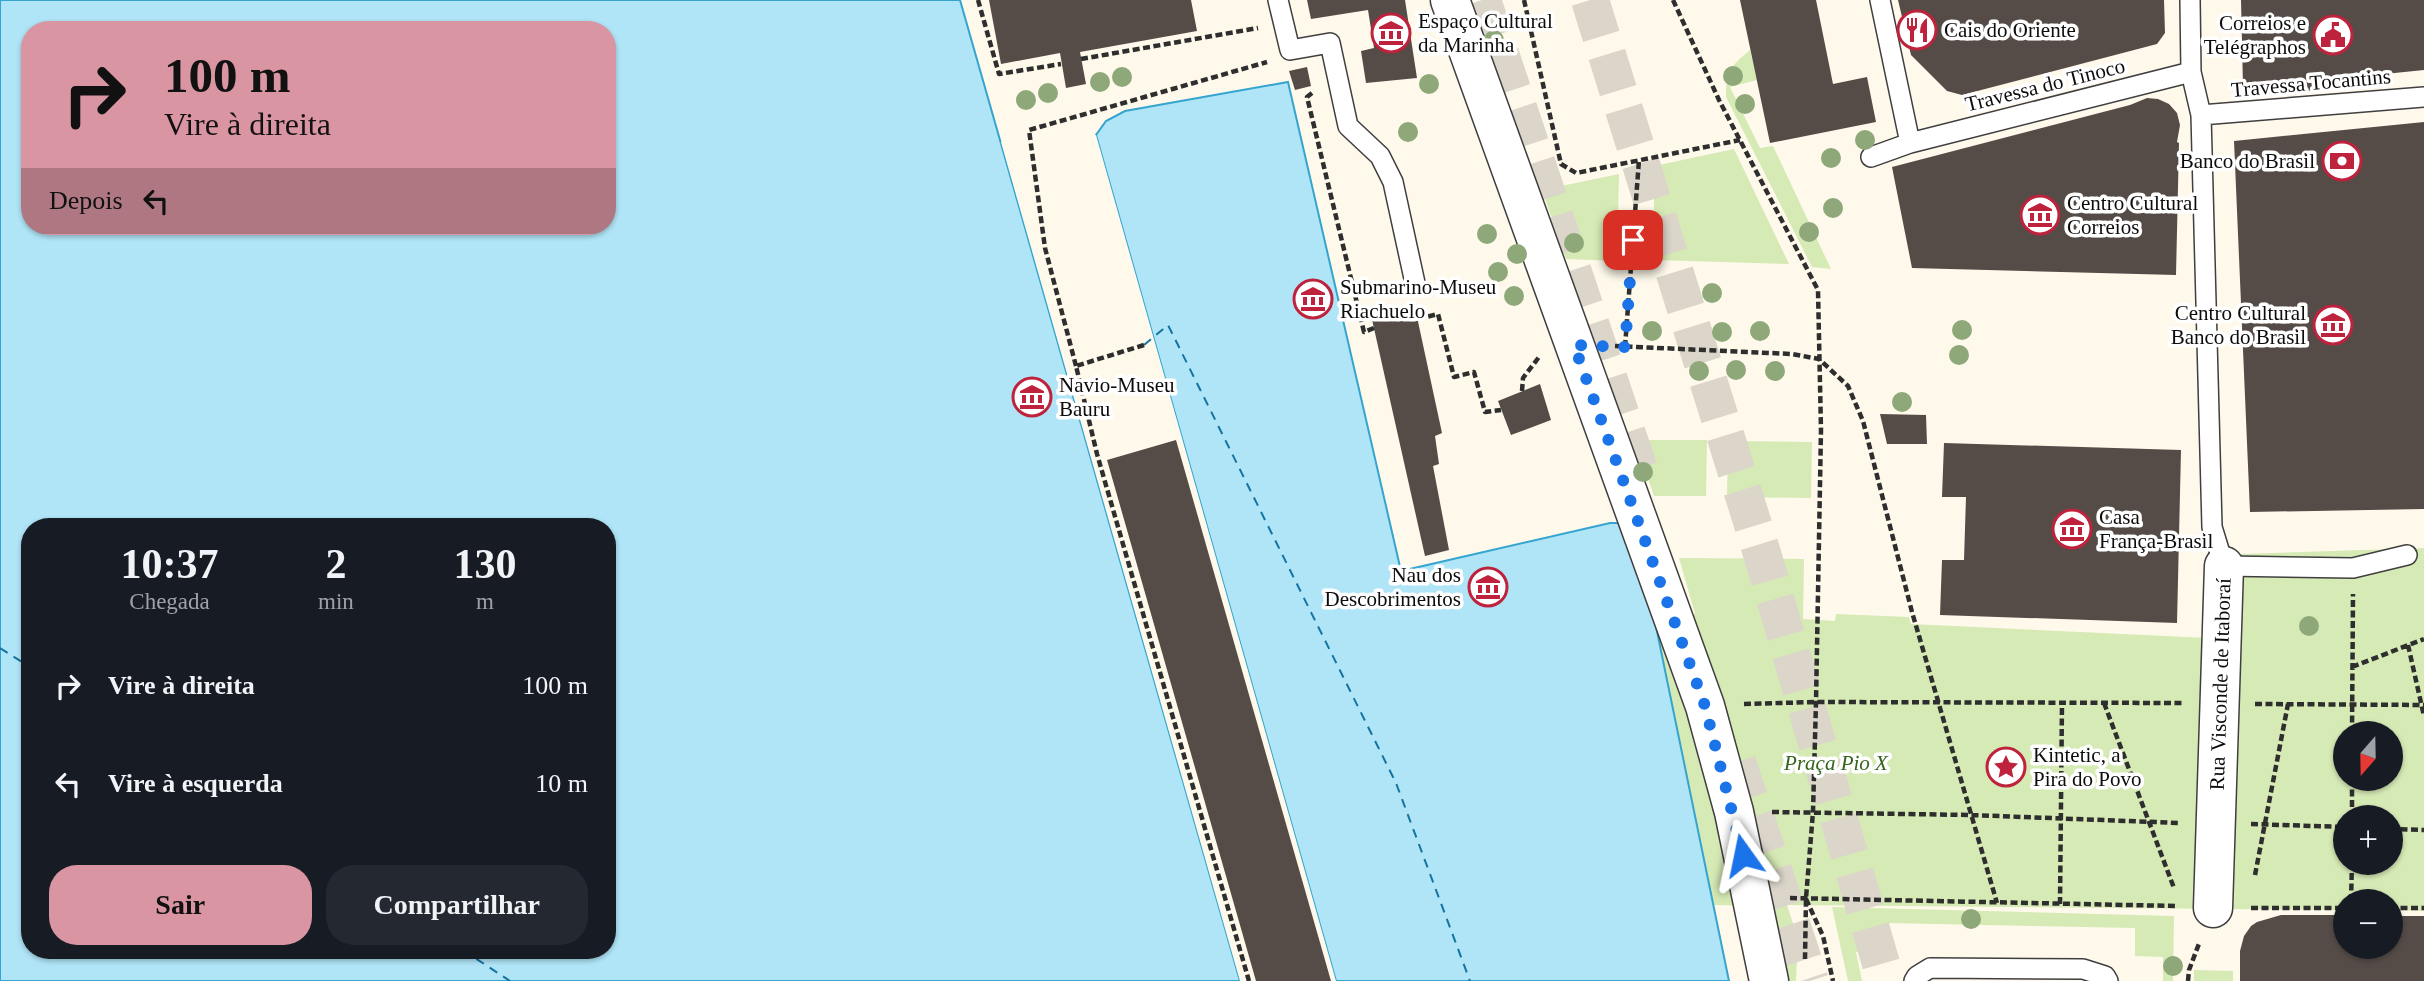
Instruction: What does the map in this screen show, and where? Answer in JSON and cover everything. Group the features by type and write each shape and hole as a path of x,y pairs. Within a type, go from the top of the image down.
{"street":[{"path":"1450,0 1705,706 1734,812 1769,981"},
{"name":"Rua Visconde de Itaboraí","path":"2213,908 2224,566"}],"lane":[{"path":"1278,0 1290,50 1330,43 1348,126 1380,156 1392,182 1415,283"},
{"path":"1880,0 1910,143"},
{"name":"Rua Visconde de Itaboraí","path":"2190,0 2191,72 2201,115 2212,527 2224,566"},
{"name":"Travessa do Tinoco","path":"1871,157 1910,143 2191,72"},
{"name":"Travessa Tocantins","path":"2201,115 2424,97"},
{"path":"2224,566 2353,568 2407,555"},
{"path":"1913,981 1930,968 2083,969 2105,976 2108,981"}],"path":[{"path":"978,0 999,74 1061,64"},
{"path":"1524,0 1561,164 1576,173 1740,140"},
{"path":"1673,0 1740,140 1818,290 1821,430 1816,702 1813,812 1805,898 1805,967"},
{"path":"1081,59 1284,23"},
{"path":"1249,981 1097,454 1045,248 1029,130 1276,60"},
{"path":"1321,87 1307,97 1364,332 1374,328"},
{"path":"1625,347 1639,160"},
{"path":"1418,319 1438,314 1454,377 1474,372 1486,412 1502,410"},
{"path":"1076,366 1144,345"},
{"path":"1574,345 1792,354 1819,359 1847,386 1863,421 1912,612 1997,903"},
{"path":"2352,721 2353,568"},
{"path":"2352,667 2424,639"},
{"path":"2408,645 2424,716"},
{"path":"1705,706 1939,701 2423,705"},
{"path":"2060,904 2062,703"},
{"path":"1752,898 2182,906 2104,703"},
{"path":"2253,884 2288,704"},
{"path":"1734,812 1971,815 2333,827"},
{"path":"2403,829 2424,830"},
{"path":"2251,896 2248,908 2333,908"},
{"path":"1805,898 1823,936 1833,981"},
{"path":"2403,908 2424,908"}],"green space":[{"path":"1750,50 1757,80 1730,87 1760,148 1773,146 1831,269 1812,267 1726,97 1731,70"},
{"path":"1734,149 1789,264 1654,260 1654,166"},
{"path":"1619,174 1617,261 1566,259 1542,190"},
{"path":"1635,440 1707,440 1706,496 1654,496"},
{"path":"1728,441 1812,442 1811,498 1727,497"},
{"name":"Praça Pio X","path":"2424,548 2424,911 2403,910 2403,889 2333,889 2333,910 1787,905 1798,938 1796,981 1777,981 1760,906 1714,905 1653,612 1695,614 1679,558 1804,559 1803,619 1835,621 1836,614 1909,617 1911,624 2208,638 2211,555"},
{"path":"1832,907 2174,916 2173,981 2163,981 2163,957 2135,956 2135,928 1886,923 1886,952 1856,952 1862,981 1848,981"},
{"path":"2194,970 2233,971 2233,981 2194,981"}],"water":[{"path":"0,0 960,0 1240,981 0,981"},
{"path":"1288,82 1401,571 1618,523 1653,612 1729,981 1336,981 1096,135 1106,121 1125,111"}],"pier":[{"path":"1096,135 1336,981 1332,981 1248,687 1092,136"},
{"path":"1001,142 1004,142 1243,981 1240,981"}],"building":[{"path":"989,0 1191,0 1197,31 1080,52 1086,84 1066,88 1060,53 1001,64"},
{"name":"Espaço Cultural da Marinha","path":"1307,0 1405,0 1417,78 1366,83 1361,51 1374,48 1368,10 1311,19"},
{"path":"1740,0 1816,0 1833,84 1867,77 1876,122 1770,143"},
{"path":"1898,0 2164,0 2165,33 2157,44 1962,95 1947,91 1911,55"},
{"name":"Correios e Telégraphos","path":"2241,0 2424,0 2424,70 2316,81 2316,90 2246,96 2243,87"},
{"path":"1307,67 1311,86 1295,90 1289,71"},
{"name":"Centro Cultural Correios","path":"2147,98 2169,104 2177,113 2180,125 2177,142 2176,275 1912,268 1892,167 2130,105"},
{"name":"Centro Cultural Banco do Brasil","path":"2424,122 2424,509 2250,512 2234,141"},
{"path":"1414,303 1442,433 1435,436 1439,464 1433,466 1449,550 1425,556 1371,315"},
{"path":"1540,384 1551,420 1511,435 1498,401"},
{"path":"1880,414 1926,415 1927,444 1887,444"},
{"path":"1176,440 1331,981 1256,981 1107,460"},
{"name":"Casa França-Brasil","path":"1944,443 2181,450 2177,623 1940,615 1942,560 1964,560 1966,497 1942,497"},
{"path":"2281,915 2333,915 2333,959 2403,959 2403,916 2424,916 2424,981 2240,981 2240,951 2244,936 2257,922"}],"ferry route":[{"path":"1144,345 1168,325 1396,783 1470,981"},
{"path":"0,648 21,661"},
{"path":"477,959 510,981"}],"tunnel":[{"path":"1482,0 1642,479"},
{"path":"1590,0 1764,560 1886,981"},
{"path":"1737,762 1810,981"}],"place":[{"name":"Cais do Oriente","path":"1917,30"},
{"name":"Espaço Cultural da Marinha","path":"1391,33"},
{"name":"Correios e Telégraphos","path":"2333,35"},
{"name":"Banco do Brasil","path":"2342,161"},
{"name":"Centro Cultural Correios","path":"2040,215"},
{"name":"Submarino-Museu Riachuelo","path":"1313,299"},
{"name":"Centro Cultural Banco do Brasil","path":"2333,325"},
{"name":"Navio-Museu Bauru","path":"1032,397"},
{"name":"Casa França-Brasil","path":"2072,529"},
{"name":"Nau dos Descobrimentos","path":"1488,587"},
{"name":"Kintetic, a Pira do Povo","path":"2006,767"}],"route":[{"path":"1633,240 1625,347 1574,345 1705,706 1743,855"}]}
